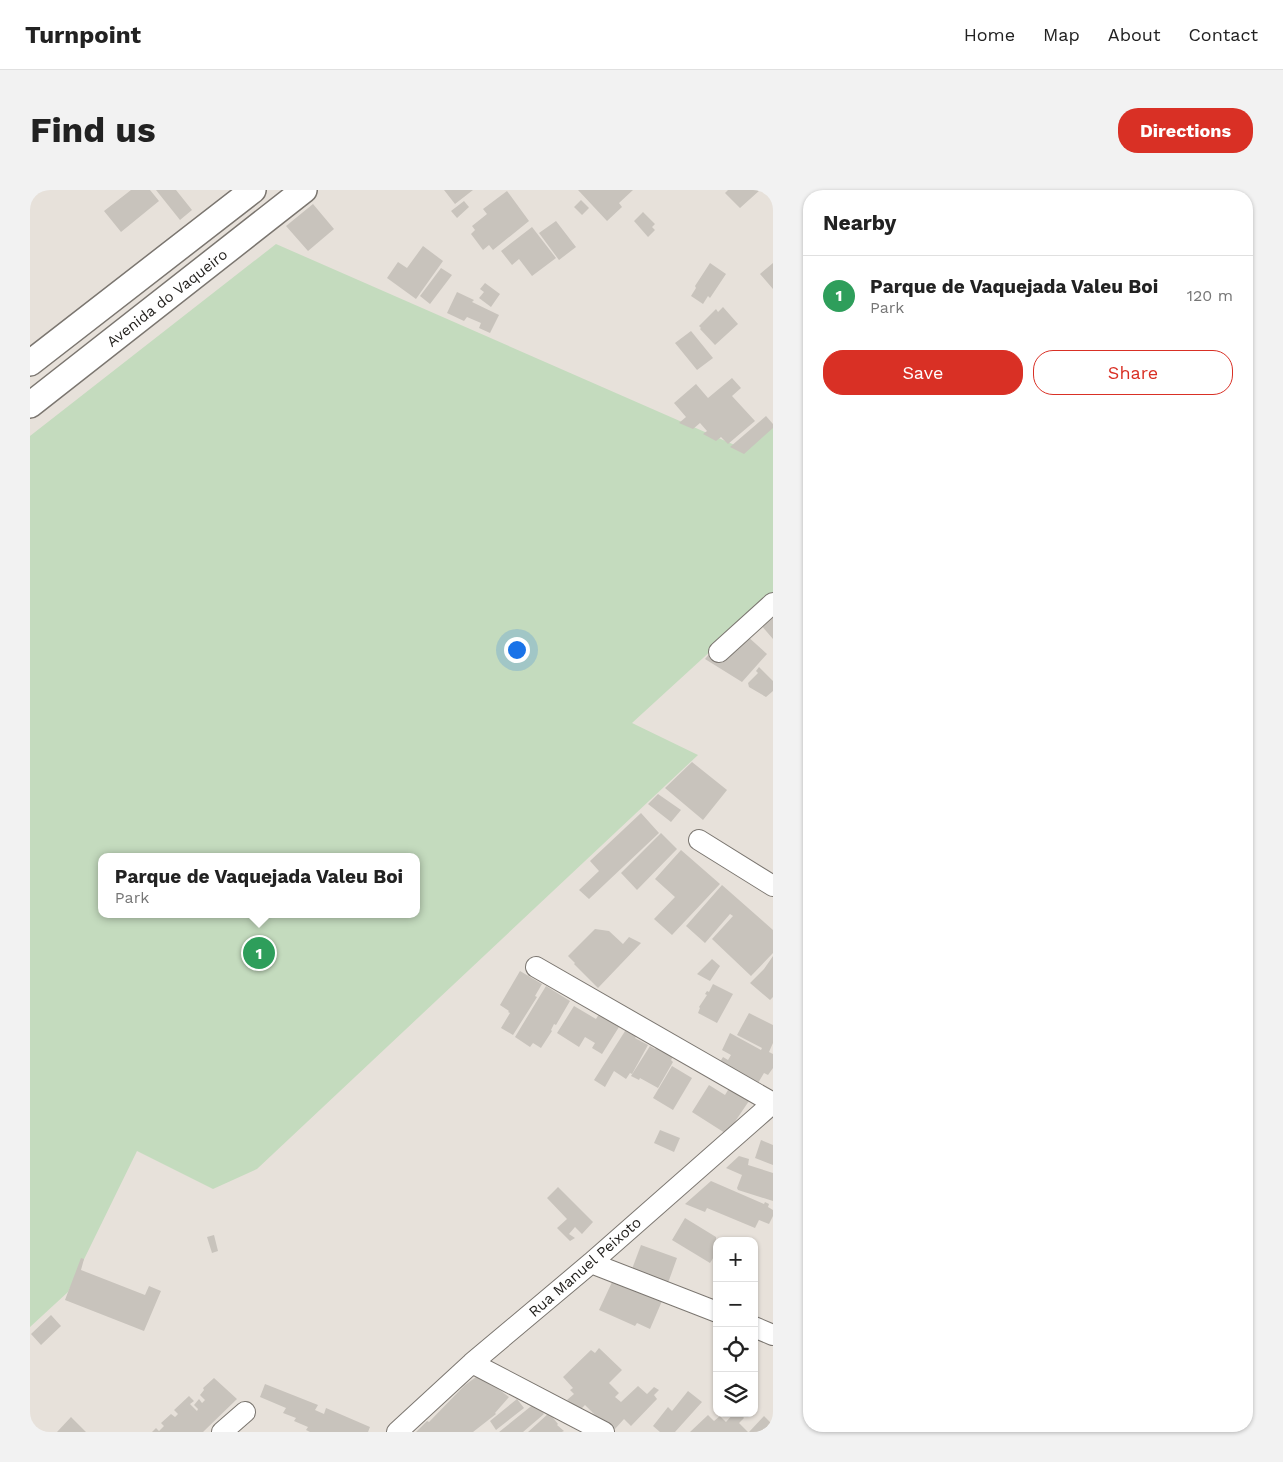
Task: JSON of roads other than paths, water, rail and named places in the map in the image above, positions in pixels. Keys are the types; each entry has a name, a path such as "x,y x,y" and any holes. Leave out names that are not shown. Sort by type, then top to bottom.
{"street":[{"name":"Avenida do Vaqueiro","path":"30,405 301,191"},
{"path":"30,363 245,197 256,228"},
{"path":"719,652 773,603"},
{"path":"700,840 773,886"},
{"path":"536,966 773,1103"},
{"name":"Rua Manuel Peixoto","path":"397,1432 472,1363 591,1263 773,1103"},
{"path":"591,1263 713,1310"},
{"path":"758,1329 773,1335"},
{"path":"472,1363 604,1432"},
{"path":"222,1432 244,1412"}],"place":[{"name":"Parque de Vaquejada Valeu Boi","path":"259,953"}]}
